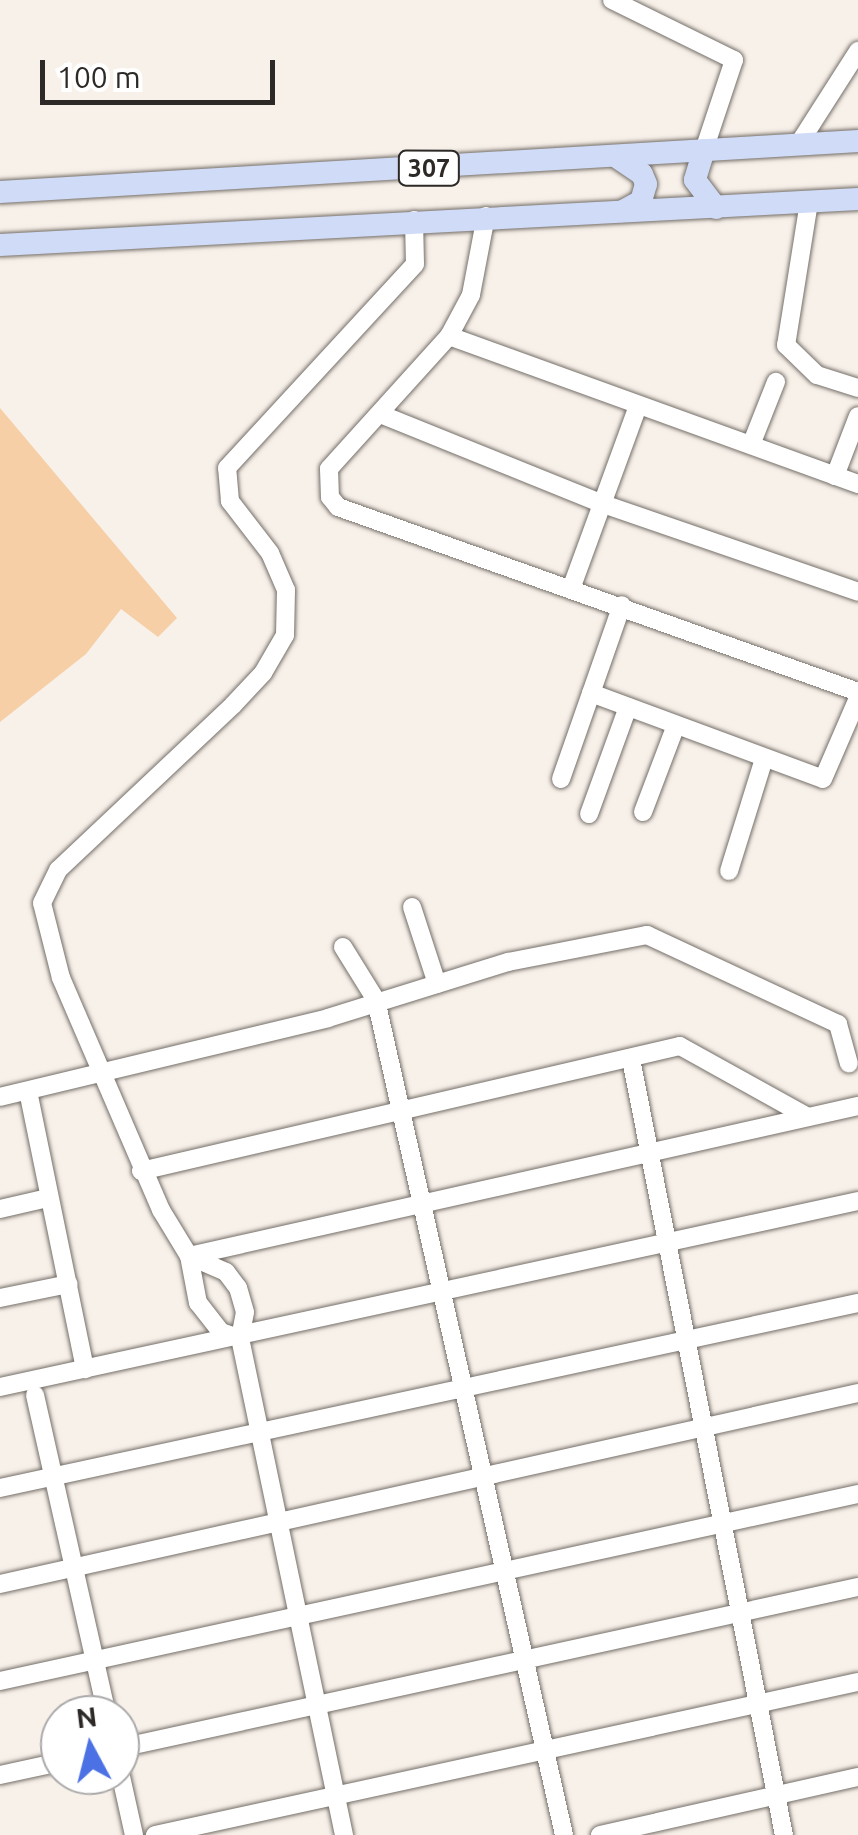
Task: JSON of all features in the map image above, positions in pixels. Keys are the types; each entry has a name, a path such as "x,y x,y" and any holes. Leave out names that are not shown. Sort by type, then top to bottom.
{"main road":[{"name":"307","path":"0,192 858,141"},
{"path":"704,150 695,180 716,208"},
{"path":"615,156 642,174 646,184 641,201 623,212"},
{"name":"307","path":"0,245 858,199"}],"street":[{"path":"612,0 634,4 734,60 704,150"},
{"path":"798,145 858,51"},
{"path":"809,202 786,346 817,374 858,388"},
{"path":"486,216 471,295 449,336 329,469 326,484 338,507 622,605 858,695 826,777 763,762 591,693"},
{"path":"240,1338 221,1332 198,1303 189,1256 142,1171 98,1071 51,947 42,903 58,870 233,705 263,673 285,635 286,590 270,553 230,501 227,468 414,264 414,220"},
{"path":"449,336 858,484"},
{"path":"751,445 776,382"},
{"path":"571,589 638,406"},
{"path":"380,414 603,504 858,592"},
{"path":"835,476 858,416"},
{"path":"561,779 622,605"},
{"path":"589,814 628,707"},
{"path":"643,812 676,725"},
{"path":"729,871 763,762"},
{"path":"412,907 437,984"},
{"path":"0,1098 98,1071 328,1018 508,962 647,934 838,1024 849,1064"},
{"path":"343,948 376,1000 426,1202 564,1835"},
{"path":"142,1171 686,1047 808,1117"},
{"path":"631,1059 784,1835"},
{"path":"28,1091 84,1370"},
{"path":"189,1256 649,1150 857,1109"},
{"path":"0,1209 48,1198"},
{"path":"0,1388 858,1201"},
{"path":"189,1256 226,1272 238,1288 245,1312 240,1338 344,1835"},
{"path":"0,1298 69,1284"},
{"path":"0,1488 686,1336 858,1303"},
{"path":"0,1584 858,1393"},
{"path":"35,1395 103,1695"},
{"path":"0,1681 858,1494"},
{"path":"140,1744 858,1587"},
{"path":"154,1835 858,1682"},
{"path":"0,1776 40,1767"},
{"path":"600,1835 858,1777"},
{"path":"125,1795 134,1835"}],"shaded area":[{"path":"0,408 177,618 158,637 121,609 86,654 0,722"}]}
